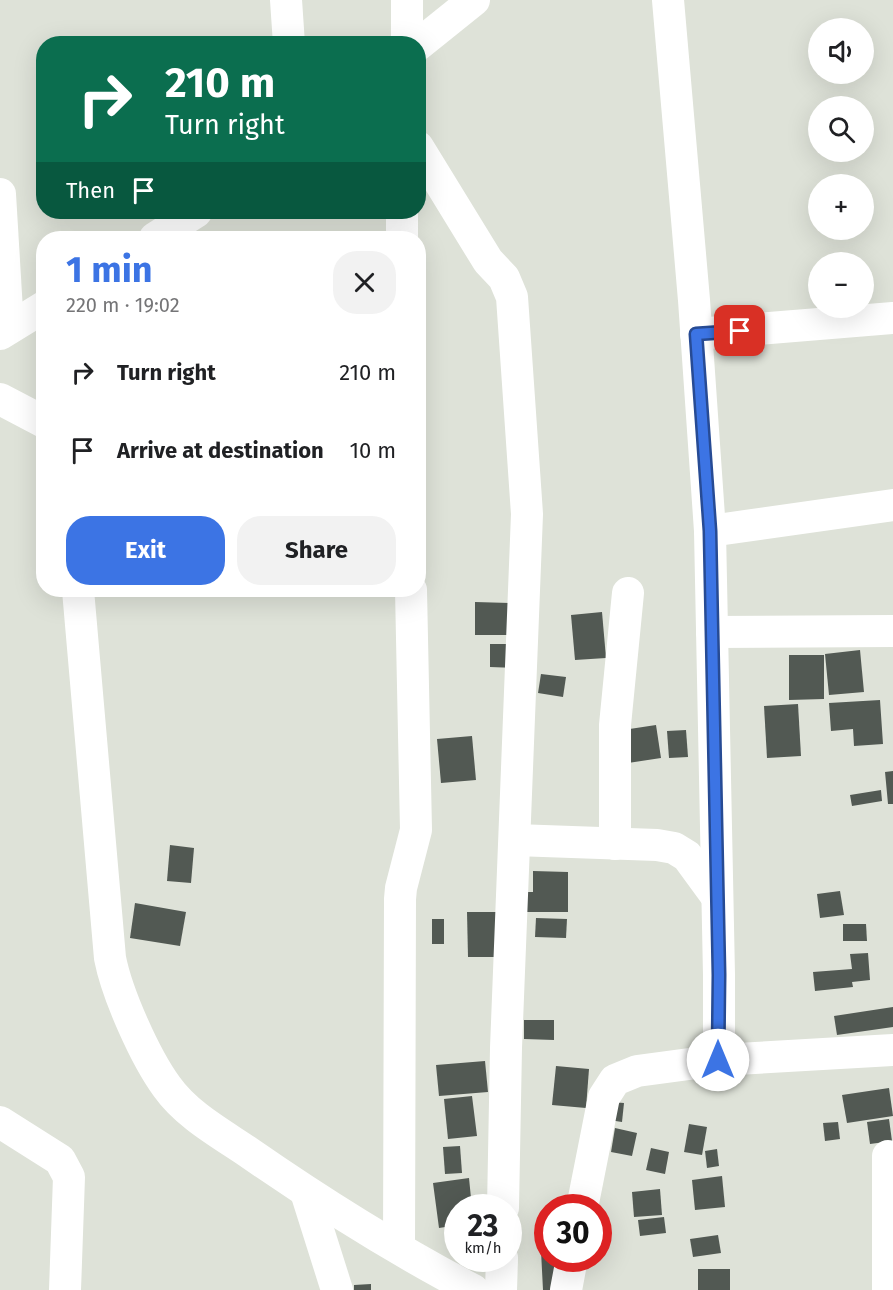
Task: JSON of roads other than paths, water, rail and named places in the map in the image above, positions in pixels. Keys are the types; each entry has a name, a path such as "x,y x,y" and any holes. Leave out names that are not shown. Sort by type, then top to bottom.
{"street":[{"path":"286,0 289,36"},
{"path":"406,0 407,36"},
{"path":"426,39 474,0"},
{"path":"668,0 710,531 718,1060"},
{"path":"426,160 488,261 504,278 512,297 527,514 506,1048 503,1194"},
{"path":"0,194 4,331 36,312"},
{"path":"166,231 185,219"},
{"path":"696,334 893,318"},
{"path":"0,399 36,418"},
{"path":"710,531 893,505"},
{"path":"615,844 615,725 628,593"},
{"path":"79,597 113,977 146,1050 167,1087 186,1108 306,1192 473,1290"},
{"path":"399,1248 400,899 416,830 411,597"},
{"path":"712,632 893,631"},
{"path":"515,840 657,845 674,848 687,856 717,897"},
{"path":"585,1194 604,1098 615,1080 637,1071 718,1060 893,1050"},
{"path":"0,1122 60,1160 69,1177 65,1290"},
{"path":"888,1156 888,1290"},
{"path":"306,1192 337,1290"},
{"path":"501,1290 502,1272"},
{"path":"566,1290 569,1272"}]}
